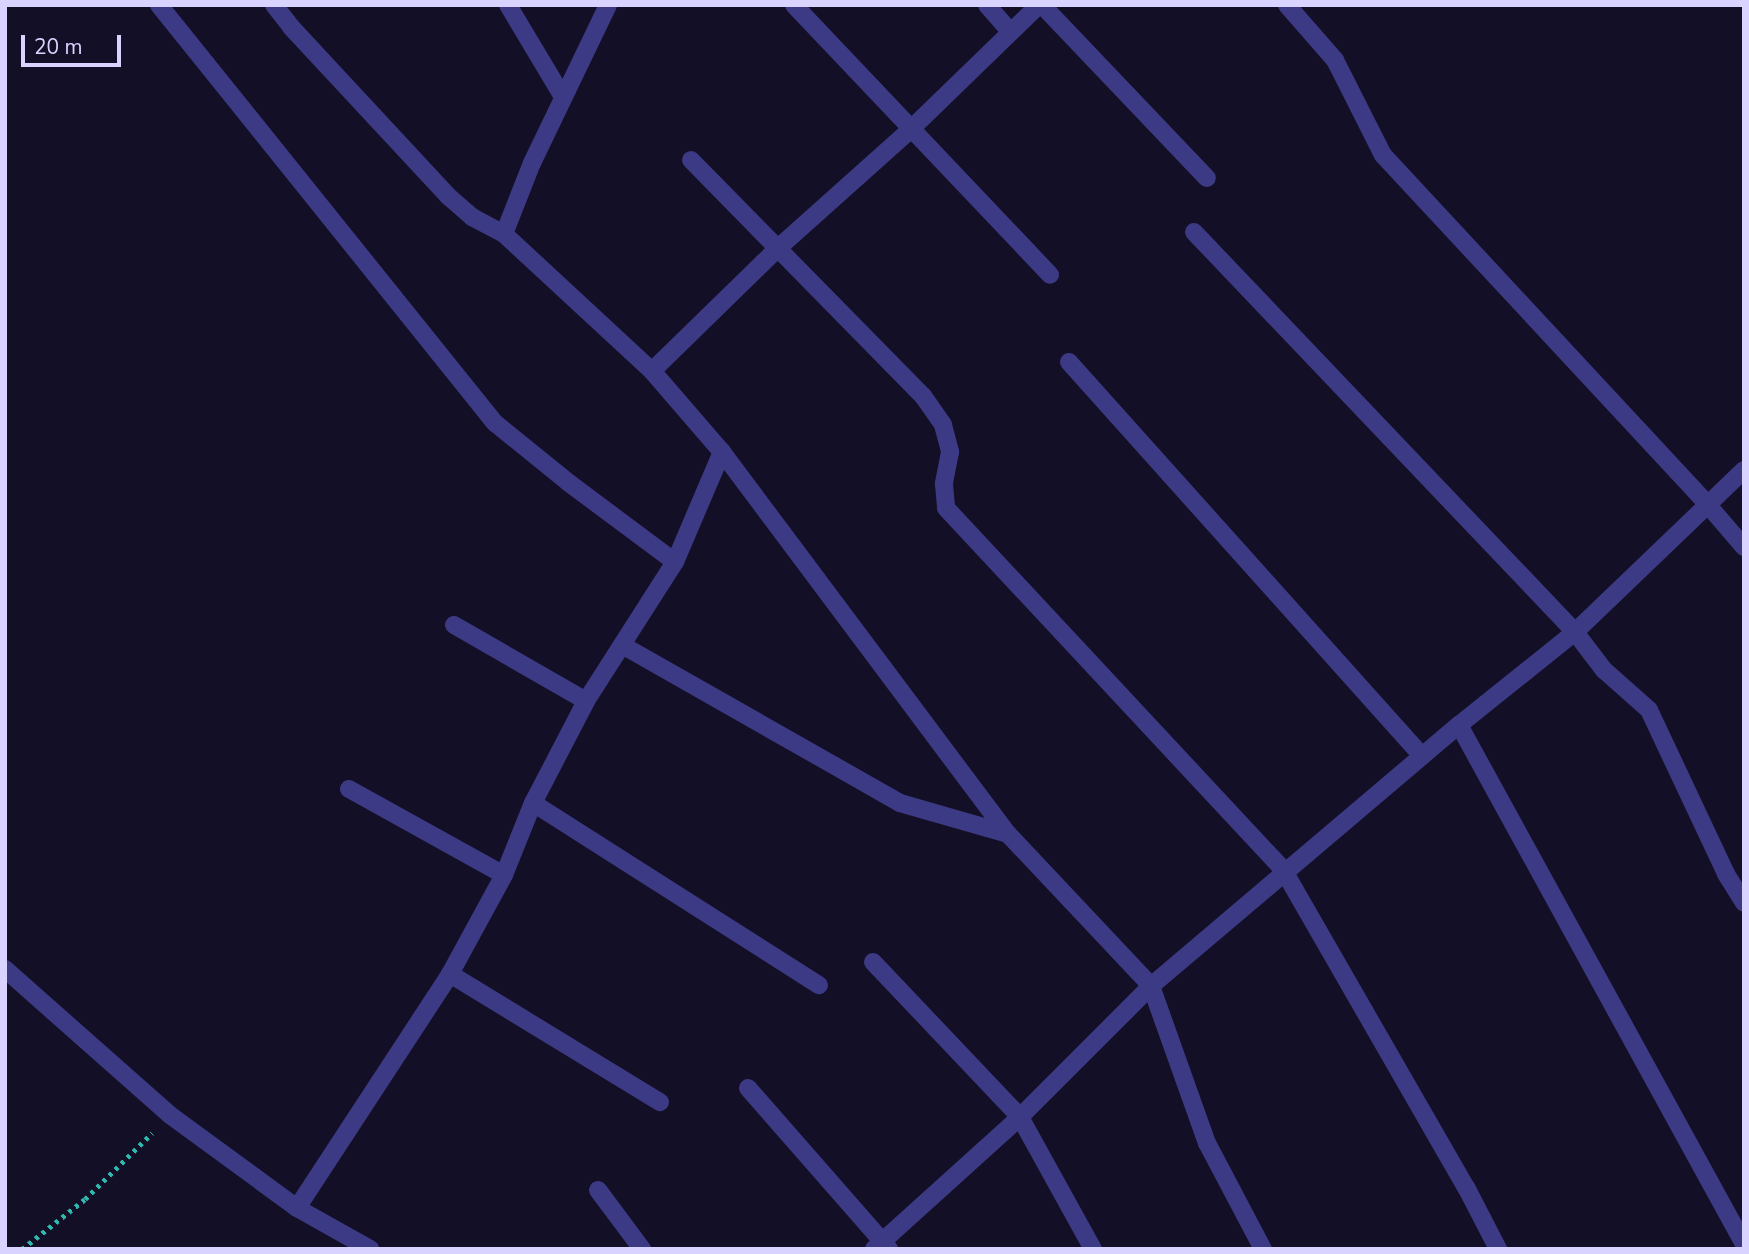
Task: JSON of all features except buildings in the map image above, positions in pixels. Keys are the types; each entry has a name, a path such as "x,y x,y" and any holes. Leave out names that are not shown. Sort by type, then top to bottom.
{"street":[{"path":"159,5 495,423 569,483 675,562"},
{"path":"274,5 290,27 448,196 472,217 504,234 652,371 722,452 1008,834 1151,986 1207,1143 1263,1249"},
{"path":"508,5 563,97"},
{"path":"504,234 563,97 608,5"},
{"path":"794,5 1050,275"},
{"path":"987,5 1010,31"},
{"path":"652,371 777,249 911,129 1010,31 1041,5 1207,178"},
{"path":"1287,5 1335,60 1383,155 1744,547"},
{"path":"691,160 923,397 943,425 950,452 944,484 946,508 1284,871 1466,1187 1498,1249"},
{"path":"1194,232 1575,632 1604,670 1649,710 1726,874 1744,903"},
{"path":"1069,362 1422,756"},
{"path":"297,1208 450,974 504,875 533,803 586,701 675,562 722,452"},
{"path":"748,1088 883,1246 1020,1117 1151,986 1284,871 1575,632 1744,470"},
{"path":"454,625 586,701"},
{"path":"622,645 900,803 1008,834"},
{"path":"1459,725 1742,1236"},
{"path":"349,789 504,875"},
{"path":"533,803 819,985"},
{"path":"873,962 1020,1117 1093,1249"},
{"path":"5,969 170,1115 297,1208 370,1249"},
{"path":"450,974 660,1102"},
{"path":"598,1190 642,1249"}],"path":[{"path":"22,1249 85,1199 170,1115"}]}
